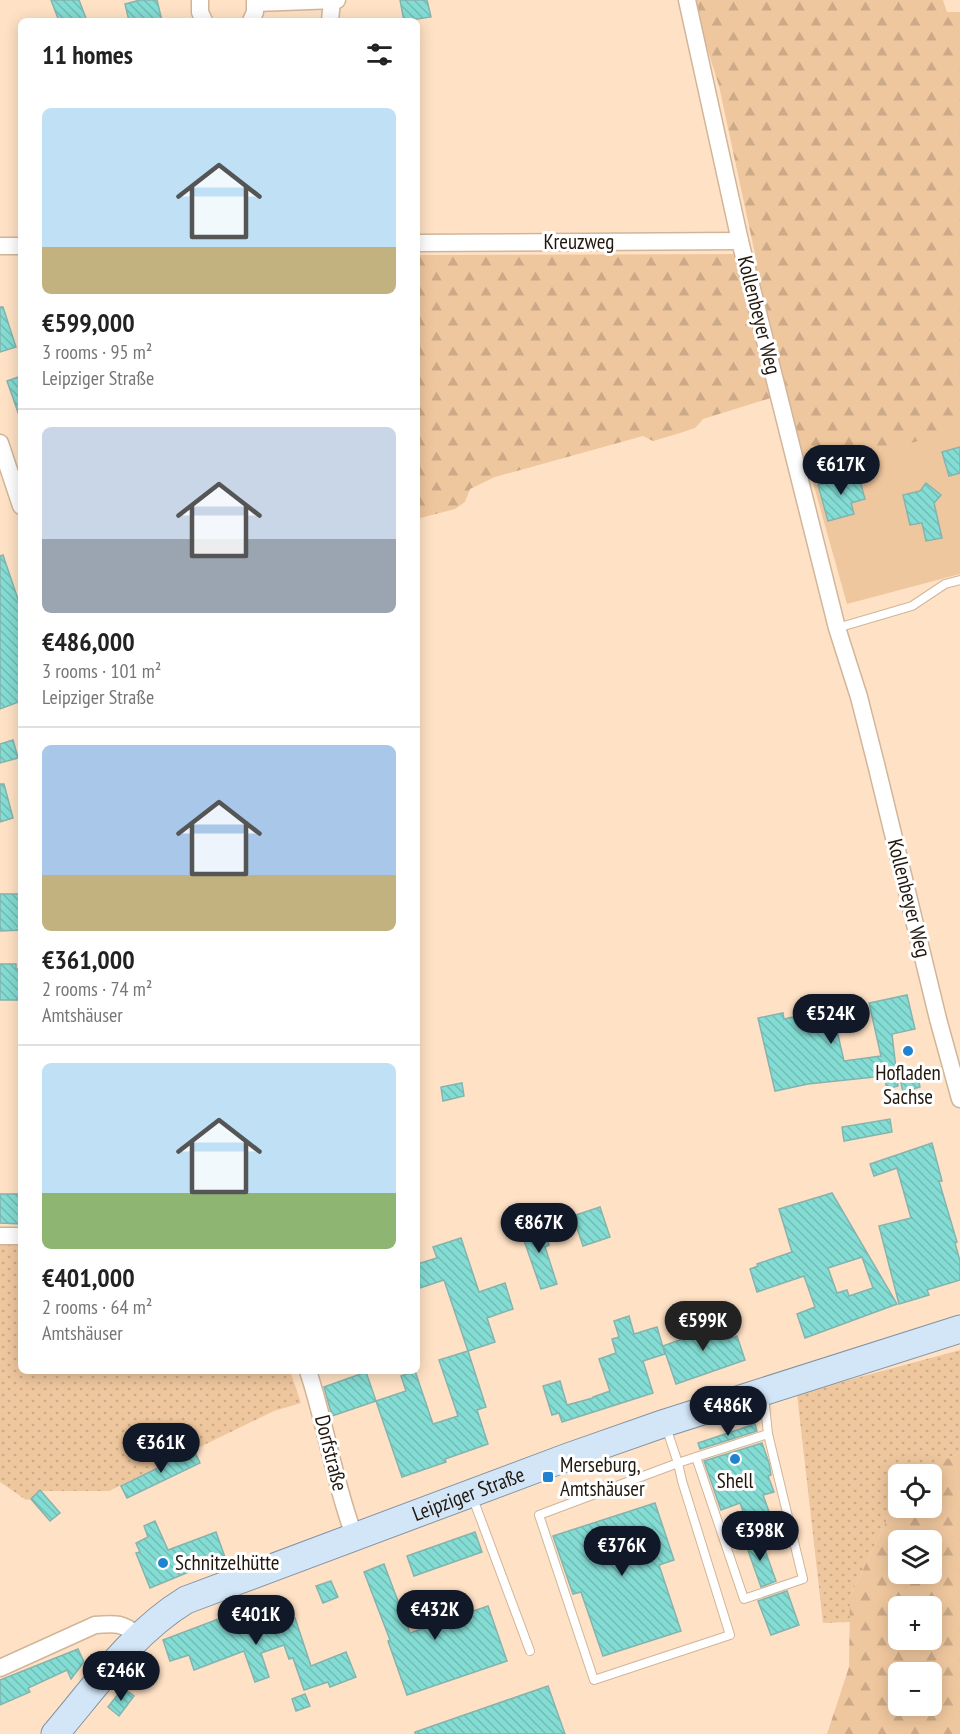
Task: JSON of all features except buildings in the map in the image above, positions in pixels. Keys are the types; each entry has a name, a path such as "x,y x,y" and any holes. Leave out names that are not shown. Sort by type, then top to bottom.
{"main road":[{"name":"Leipziger Straße","path":"55,1734 139,1636 164,1613 186,1600 354,1535 665,1423 960,1329"}],"street":[{"path":"200,0 203,18"},
{"path":"252,18 255,2 334,0 331,18"},
{"name":"Kollenbeyer Weg","path":"687,0 740,241 837,628 859,697 960,1099"},
{"name":"Kreuzweg","path":"420,243 740,241"},
{"path":"0,246 18,246"},
{"path":"0,443 18,497"},
{"path":"0,1236 18,1236"},
{"name":"Dorfstraße","path":"309,1374 354,1535"},
{"path":"0,1668 95,1625 127,1626 139,1636"}],"lane":[{"path":"837,628 912,606 945,584 960,580"},
{"path":"696,1457 744,1599 803,1579 768,1434 764,1392"},
{"path":"665,1423 678,1463 682,1481 730,1635 594,1680 539,1515 678,1463 768,1434"},
{"path":"471,1492 530,1651"}],"green space":[{"path":"692,0 943,0 947,12 960,12 960,430 794,477 774,397 703,419 695,428 653,441 643,436 495,477 470,489 465,502 455,509 420,518 420,255 755,254 719,86"},
{"path":"960,429 960,574 847,604 810,472"},
{"path":"0,1241 18,1241 18,1374 291,1374 301,1403 274,1411 109,1491 40,1491 31,1499 26,1500 0,1482"},
{"path":"960,1350 960,1452 938,1464 888,1464 888,1517 850,1597 850,1622 823,1623 797,1394"},
{"path":"960,1452 960,1734 827,1734 849,1667 850,1597 888,1517 942,1518 942,1464 938,1464"}],"place":[{"name":"Hofladen Sachse","path":"908,1051"},
{"name":"Shell","path":"735,1459"},
{"name":"Merseburg, Amtshäuser","path":"548,1477"},
{"name":"Schnitzelhütte","path":"163,1563"}]}
